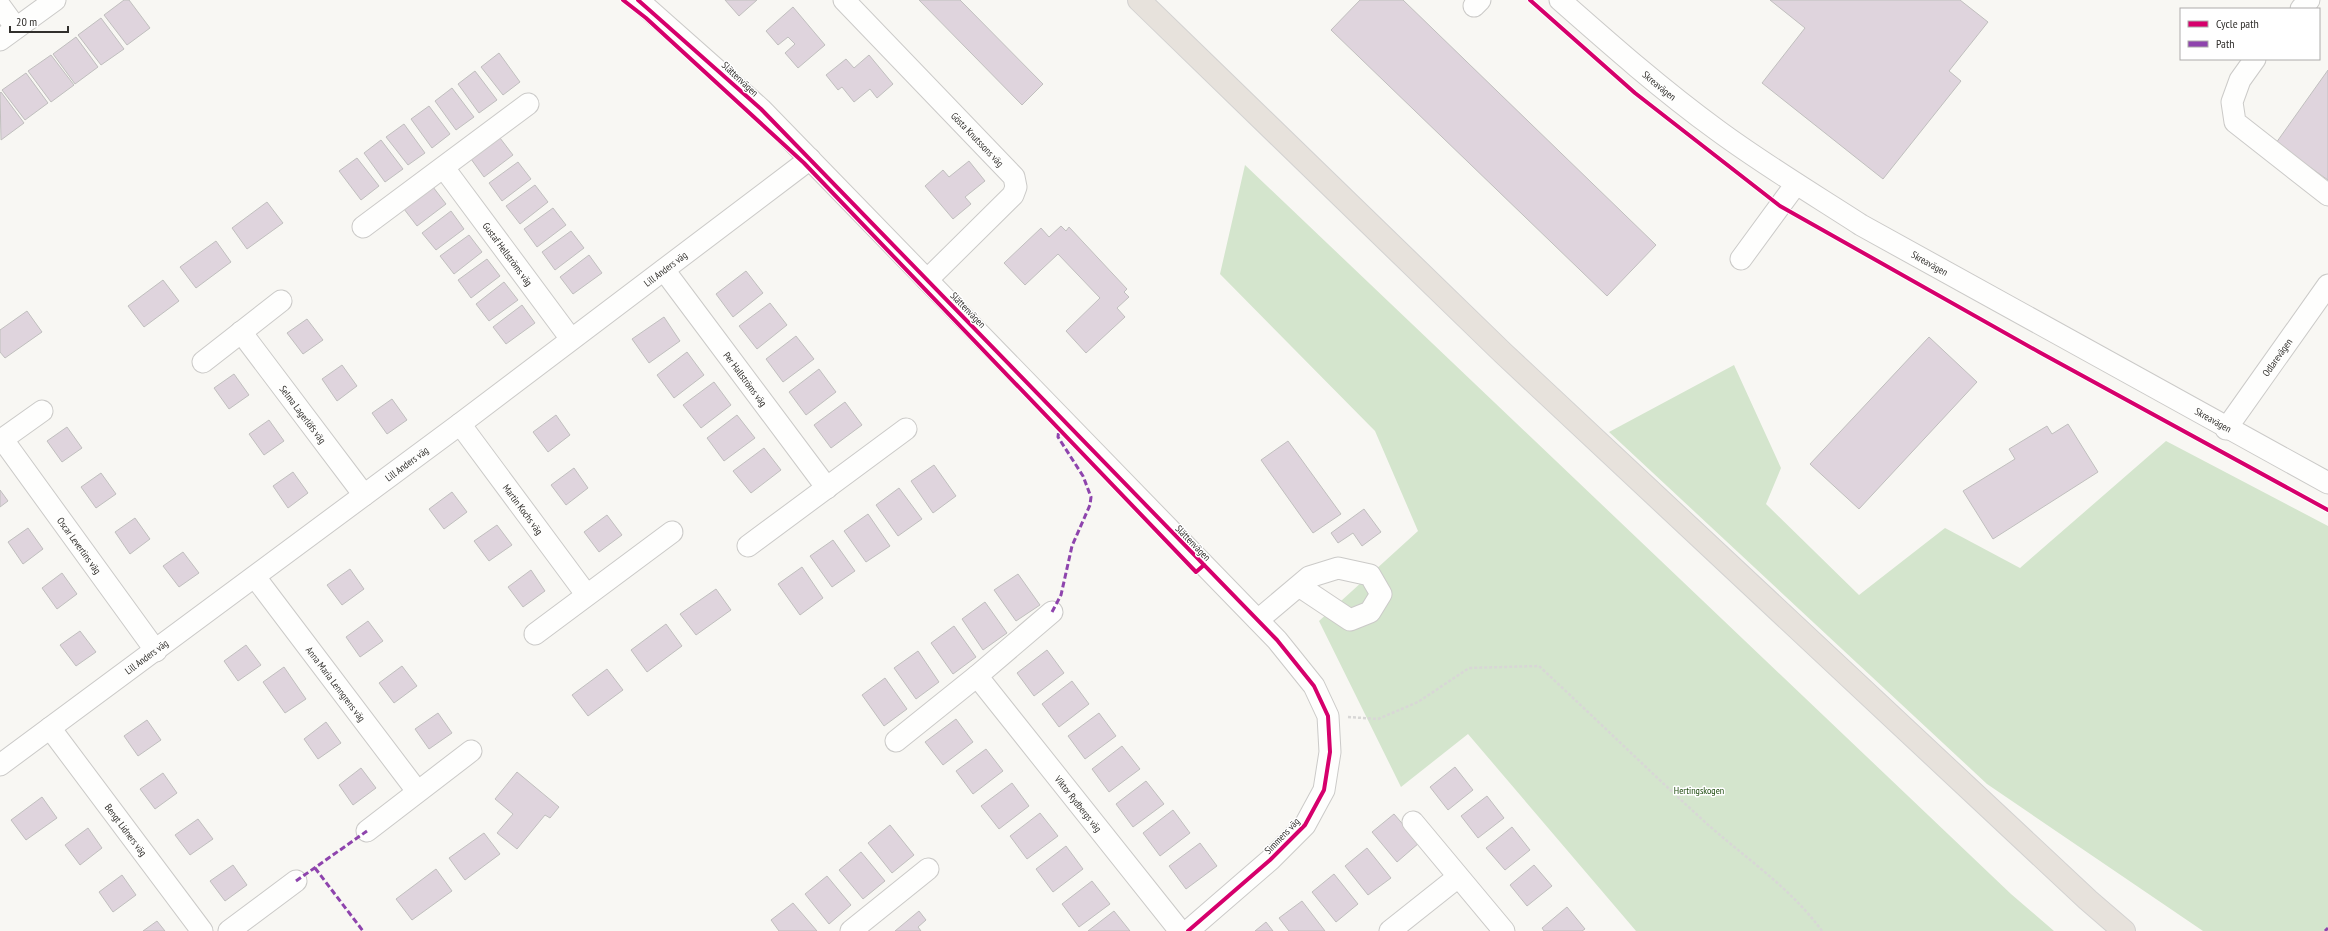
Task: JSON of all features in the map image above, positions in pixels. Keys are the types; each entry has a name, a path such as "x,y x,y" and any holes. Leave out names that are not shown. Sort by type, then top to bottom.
{"main road":[{"path":"1139,0 1502,354 2088,900 2124,931"}],"street":[{"path":"0,40 55,0"},
{"name":"Gösta Knutssons väg","path":"844,0 1014,177 1016,187 1013,195 927,280"},
{"name":"Skreavägen","path":"1560,0 1626,59 1716,130 1796,184 1868,229 2226,429 2328,483"},
{"path":"2302,8 2309,0"},
{"name":"Slättenvägen","path":"652,4 761,109 1277,640"},
{"path":"0,6 16,28"},
{"path":"2254,60 2240,80 2232,102 2235,122 2328,195"},
{"path":"363,227 528,104"},
{"name":"Lill Anders väg","path":"0,765 460,424 810,159"},
{"name":"Gustaf Hellströms väg","path":"444,168 571,339"},
{"path":"1741,259 1796,184"},
{"name":"Per Hallströms väg","path":"664,270 827,488"},
{"name":"Odlarevägen","path":"2226,429 2328,285"},
{"path":"203,362 281,301"},
{"name":"Selma Lagerlöfs väg","path":"241,332 364,495"},
{"name":"Oscar Levertins väg","path":"42,411 1,441 156,650"},
{"name":"Martin Kochs väg","path":"460,424 586,594"},
{"path":"748,546 906,429"},
{"path":"535,634 586,594 672,532"},
{"name":"Anna Maria Lenngrens väg","path":"255,577 417,791"},
{"path":"1258,620 1299,586"},
{"path":"896,741 977,676 1052,612"},
{"name":"Simmens väg","path":"1188,931 1270,860 1305,825 1324,790 1330,752 1328,716 1314,686 1277,640"},
{"name":"Viktor Rydbergs väg","path":"977,676 1180,931"},
{"name":"Bengt Lidners väg","path":"50,728 202,931"},
{"path":"367,831 417,791 471,751"},
{"path":"1413,822 1504,931"},
{"path":"850,931 928,869"},
{"path":"1390,931 1458,877"},
{"path":"229,931 296,881"}],"path":[{"path":"1328,716 1378,719 1418,702 1469,668 1539,666 1706,822 1771,875 1809,913 1822,931"}],"green space":[{"name":"Hertingskogen","path":"1245,165 2011,894 2054,931 1636,931 1468,734 1401,787 1319,621 1418,531 1375,431 1220,274"},
{"path":"1734,365 1781,468 1766,504 1859,595 1945,528 2020,568 2166,441 2328,526 2328,931 2203,931 1987,784 1609,432"}],"building":[{"path":"124,0 129,0 150,28 127,45 104,15"},
{"path":"725,0 757,0 739,16"},
{"path":"919,0 960,0 1043,84 1022,105"},
{"path":"1360,0 1403,0 1656,245 1607,296 1331,30"},
{"path":"1770,0 1960,0 1988,22 1949,71 1961,81 1883,179 1762,83 1805,28"},
{"path":"793,7 825,45 798,68 785,53 795,44 788,37 778,45 766,31"},
{"path":"101,18 124,49 101,65 78,35"},
{"path":"76,37 98,67 75,84 53,54"},
{"path":"499,53 520,82 503,95 481,67"},
{"path":"51,55 74,85 51,102 28,71"},
{"path":"869,55 893,84 877,98 870,89 854,102 842,87 838,90 826,75 846,59 854,68"},
{"path":"2328,70 2328,180 2276,143"},
{"path":"475,71 497,100 479,113 458,84"},
{"path":"26,73 48,103 25,120 2,90"},
{"path":"452,88 474,117 456,130 435,101"},
{"path":"1,92 24,123 1,140 0,93"},
{"path":"429,106 450,134 432,148 411,119"},
{"path":"404,124 425,153 408,165 386,137"},
{"path":"500,138 513,155 484,177 471,159"},
{"path":"381,140 403,169 385,182 364,153"},
{"path":"357,158 379,186 361,200 339,171"},
{"path":"969,161 985,181 965,197 971,204 953,219 925,186 943,170 949,177"},
{"path":"518,162 531,179 502,201 489,183"},
{"path":"535,185 548,202 520,224 506,206"},
{"path":"433,187 446,204 417,226 404,209"},
{"path":"267,202 283,223 247,249 232,228"},
{"path":"553,208 566,225 537,247 524,229"},
{"path":"451,211 464,229 436,250 422,233"},
{"path":"1061,226 1066,231 1069,227 1127,289 1124,292 1129,297 1117,308 1125,317 1086,353 1066,331 1100,298 1058,254 1025,285 1004,263 1041,228 1049,237"},
{"path":"571,231 584,248 555,270 542,252"},
{"path":"469,235 482,252 454,274 440,256"},
{"path":"216,241 231,262 196,288 180,267"},
{"path":"589,255 602,273 573,294 560,277"},
{"path":"487,259 500,276 471,298 458,280"},
{"path":"746,271 763,293 733,317 716,294"},
{"path":"163,280 179,301 144,327 128,306"},
{"path":"504,282 518,300 489,321 476,304"},
{"path":"770,303 787,325 757,349 739,326"},
{"path":"522,305 535,323 506,344 493,327"},
{"path":"27,311 42,332 5,358 0,352 0,330"},
{"path":"664,317 680,341 649,363 632,339"},
{"path":"307,319 323,340 303,354 287,333"},
{"path":"796,336 814,359 783,382 766,359"},
{"path":"1929,337 1977,382 1859,509 1810,464"},
{"path":"687,352 704,375 674,398 657,375"},
{"path":"342,365 357,386 337,401 322,379"},
{"path":"819,369 836,392 806,415 789,392"},
{"path":"234,374 249,395 229,409 214,388"},
{"path":"714,382 731,405 701,428 683,405"},
{"path":"392,399 407,420 387,434 372,413"},
{"path":"845,402 862,425 831,448 814,425"},
{"path":"556,415 570,435 548,452 533,432"},
{"path":"737,415 755,438 724,461 707,438"},
{"path":"269,420 284,441 264,455 249,434"},
{"path":"2068,424 2098,472 1993,539 1963,491 2015,459 2009,449 2047,426 2052,434"},
{"path":"67,427 82,448 62,462 47,441"},
{"path":"1288,441 1341,514 1313,533 1261,460"},
{"path":"764,448 781,470 751,493 733,471"},
{"path":"934,465 956,496 933,513 911,481"},
{"path":"574,468 588,488 566,505 551,485"},
{"path":"293,472 308,493 288,508 273,486"},
{"path":"101,473 116,494 96,508 81,487"},
{"path":"899,488 922,519 898,536 876,505"},
{"path":"0,490 8,501 0,507"},
{"path":"452,492 467,512 444,529 429,509"},
{"path":"1364,509 1381,532 1362,546 1353,533 1338,543 1331,533"},
{"path":"868,514 890,546 866,562 844,531"},
{"path":"607,515 622,535 599,552 584,532"},
{"path":"135,518 150,539 130,554 115,532"},
{"path":"497,525 512,545 489,561 474,541"},
{"path":"28,528 43,549 23,564 8,542"},
{"path":"833,540 855,571 832,587 810,556"},
{"path":"183,552 199,573 179,587 163,566"},
{"path":"802,567 823,598 800,615 778,584"},
{"path":"350,569 364,589 342,605 327,585"},
{"path":"531,570 545,591 523,607 508,587"},
{"path":"62,573 77,594 57,609 42,588"},
{"path":"1018,574 1040,605 1016,621 994,590"},
{"path":"716,589 731,610 696,635 680,614"},
{"path":"985,602 1007,633 983,650 962,619"},
{"path":"368,621 383,641 360,657 346,637"},
{"path":"666,624 682,646 647,672 631,650"},
{"path":"954,626 976,657 953,674 931,643"},
{"path":"80,631 96,652 76,666 60,645"},
{"path":"246,645 261,665 238,681 224,661"},
{"path":"1047,650 1064,673 1034,696 1017,673"},
{"path":"918,651 939,682 916,699 894,668"},
{"path":"402,666 417,686 394,703 379,683"},
{"path":"284,667 306,699 285,713 263,682"},
{"path":"607,669 623,690 588,716 572,695"},
{"path":"885,678 907,709 884,726 862,695"},
{"path":"1072,681 1089,704 1059,727 1042,704"},
{"path":"438,713 452,733 429,749 415,729"},
{"path":"1099,713 1116,736 1085,759 1068,736"},
{"path":"956,719 973,742 943,765 925,742"},
{"path":"147,720 161,740 138,756 124,736"},
{"path":"326,722 341,743 318,759 304,739"},
{"path":"1122,746 1140,769 1109,792 1092,769"},
{"path":"986,749 1003,771 973,794 956,771"},
{"path":"1455,767 1473,790 1448,810 1430,787"},
{"path":"361,768 376,788 353,805 339,785"},
{"path":"517,772 559,807 550,818 545,815 517,849 497,833 513,814 495,799"},
{"path":"163,773 177,793 155,809 140,789"},
{"path":"1146,781 1164,804 1133,827 1116,804"},
{"path":"1012,783 1029,806 999,829 981,806"},
{"path":"1487,796 1504,818 1478,838 1461,816"},
{"path":"42,797 57,818 26,840 11,820"},
{"path":"1173,810 1190,833 1160,856 1143,833"},
{"path":"1040,813 1058,836 1027,859 1010,836"},
{"path":"1394,814 1419,843 1397,862 1372,832"},
{"path":"198,819 213,839 190,855 175,835"},
{"path":"890,825 914,855 892,873 868,843"},
{"path":"1512,827 1530,850 1505,870 1486,848"},
{"path":"88,828 102,848 80,865 65,845"},
{"path":"484,833 500,854 465,880 449,858"},
{"path":"1200,843 1217,866 1186,889 1169,866"},
{"path":"1066,846 1083,869 1053,892 1036,869"},
{"path":"1367,848 1391,878 1368,895 1345,866"},
{"path":"861,852 885,881 863,899 839,870"},
{"path":"233,865 247,885 225,901 210,881"},
{"path":"1534,865 1552,886 1527,906 1510,885"},
{"path":"436,869 452,891 412,920 396,899"},
{"path":"1334,874 1358,904 1336,922 1312,892"},
{"path":"122,875 136,895 113,912 99,892"},
{"path":"827,876 851,905 829,924 805,894"},
{"path":"1092,881 1110,904 1079,927 1062,904"},
{"path":"1302,901 1325,931 1289,931 1279,918"},
{"path":"793,903 817,931 779,931 771,920"},
{"path":"1567,907 1585,929 1582,931 1544,931 1542,928"},
{"path":"919,911 926,920 918,927 921,931 895,931"},
{"path":"1114,911 1130,931 1088,931"},
{"path":"157,921 165,931 143,931"},
{"path":"1266,922 1273,931 1255,931"}],"marked path":[{"path":"1052,612 1061,595 1072,546 1090,505 1091,497 1083,476 1058,437 1059,428"},
{"path":"296,881 367,831"},
{"path":"315,868 363,931"},
{"path":"2325,931 2328,928"}],"cycle path":[{"path":"623,0 646,18 804,163 1196,572 1204,565"},
{"path":"638,0 761,109 1277,640 1314,686 1328,716 1330,752 1324,790 1305,825 1270,860 1188,931"},
{"path":"1530,0 1635,93 1780,206 2039,352 2328,510"}]}
